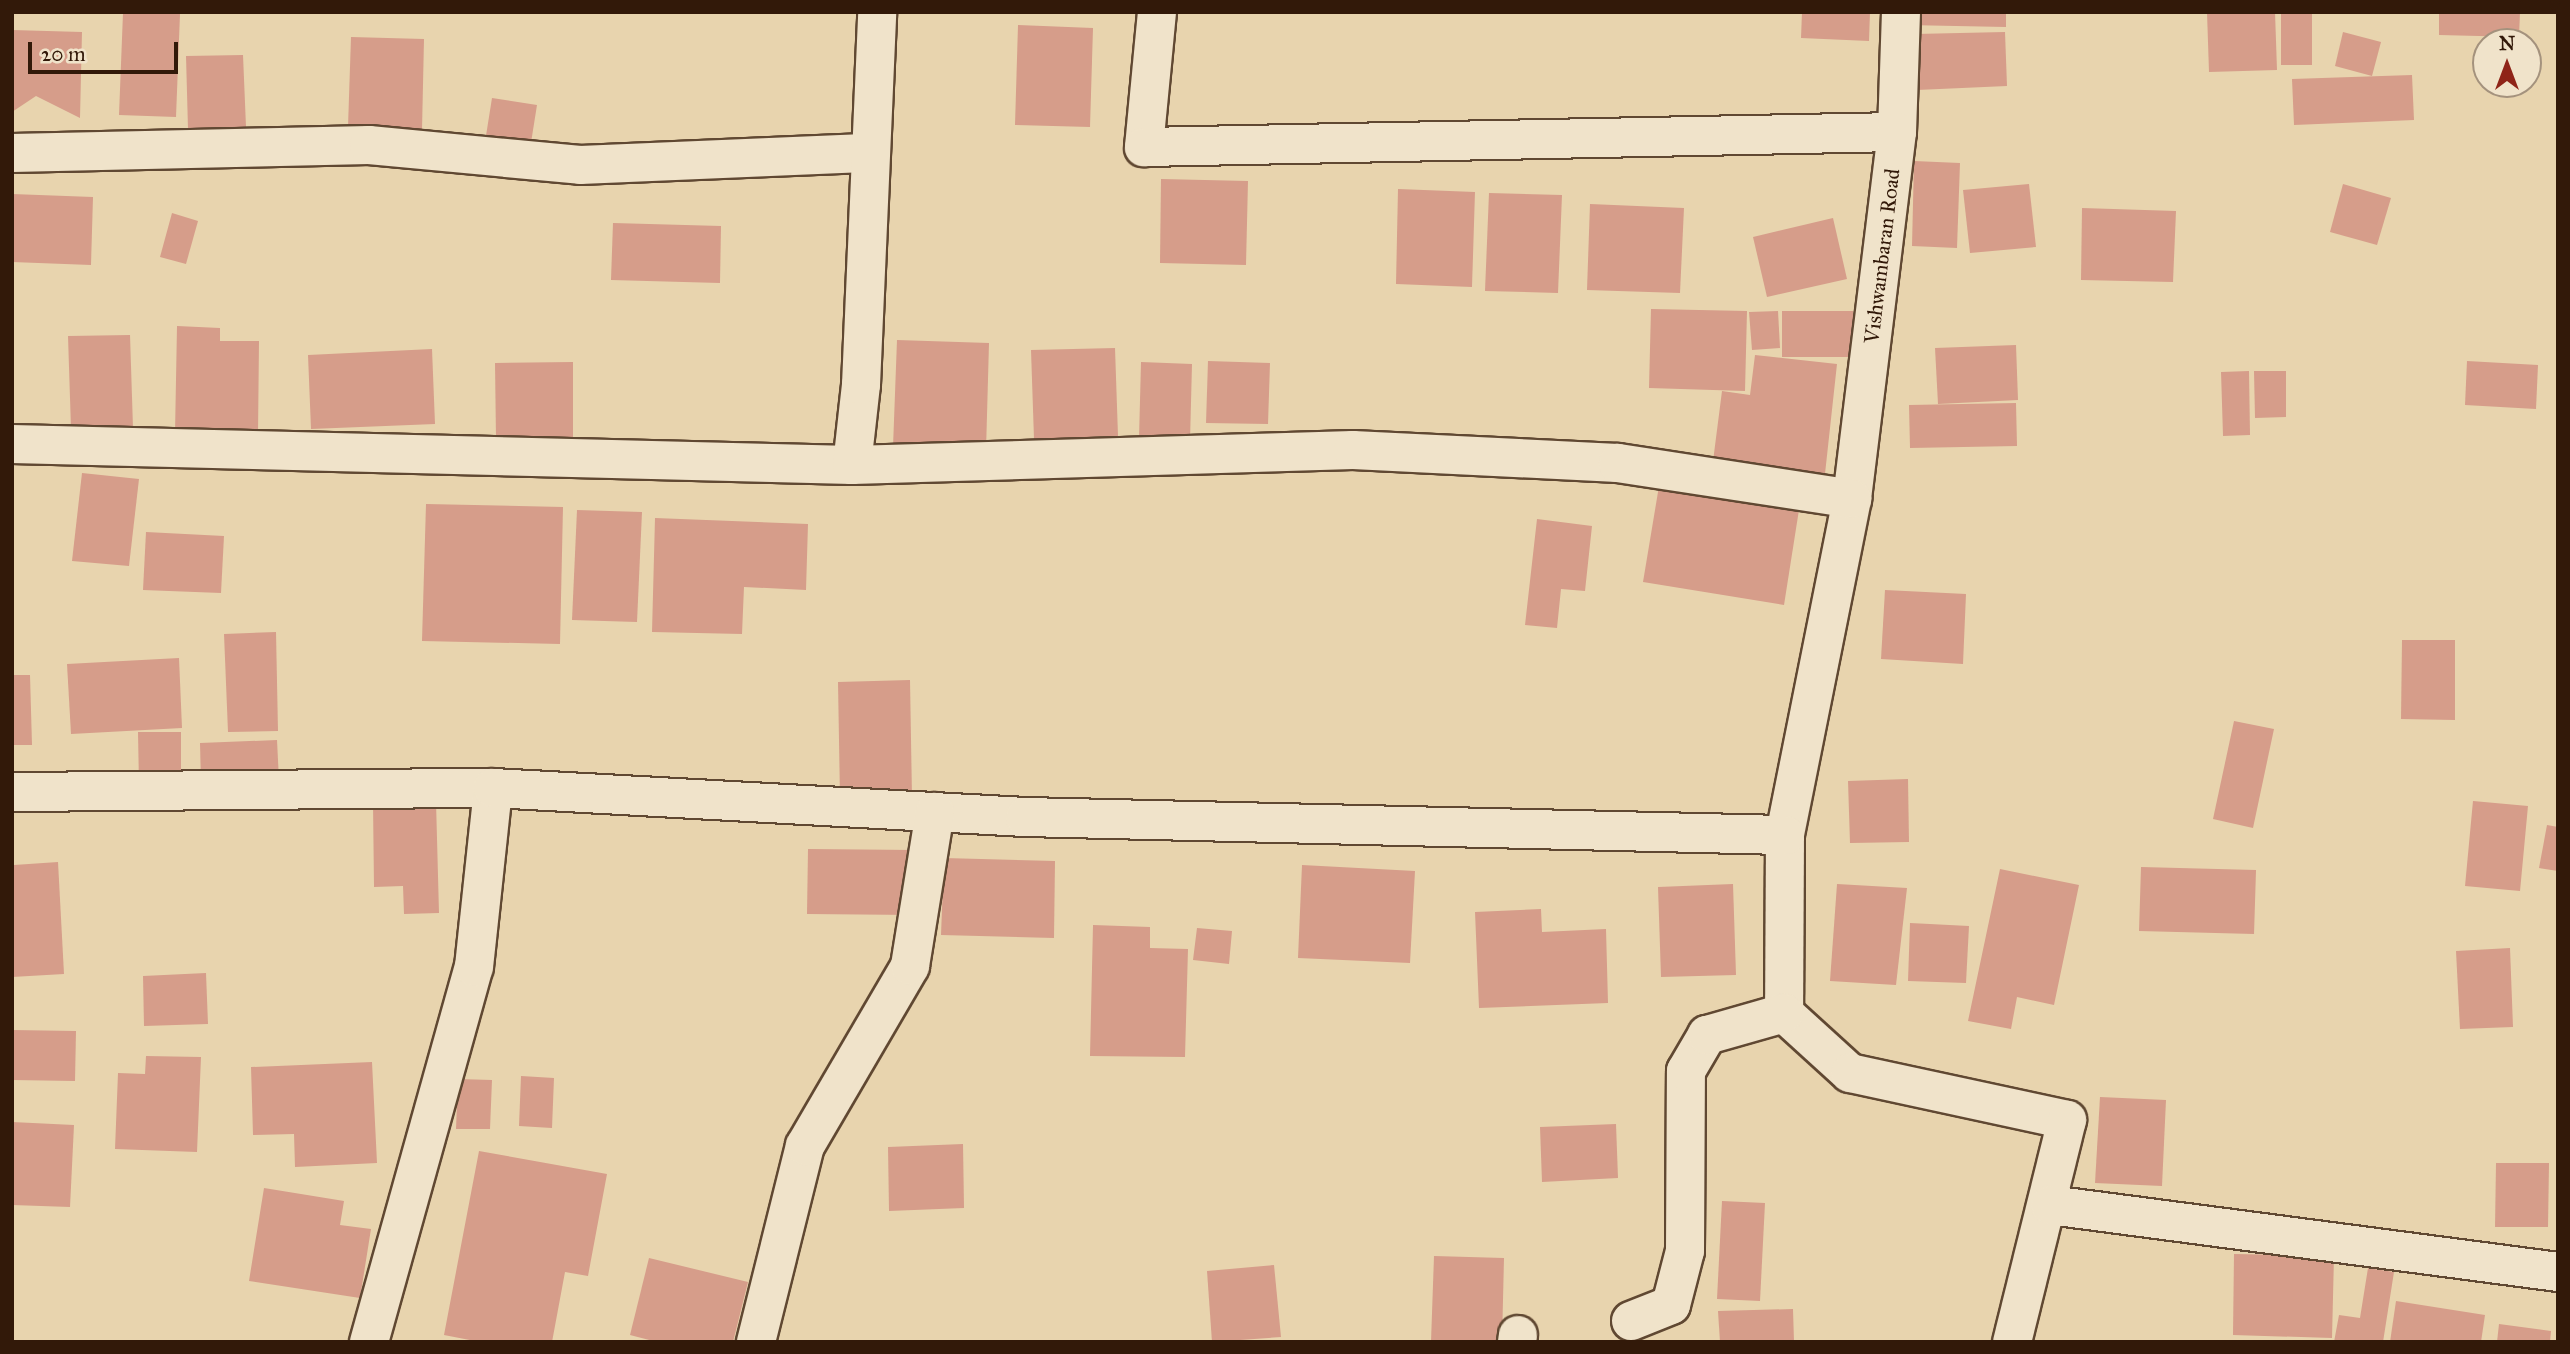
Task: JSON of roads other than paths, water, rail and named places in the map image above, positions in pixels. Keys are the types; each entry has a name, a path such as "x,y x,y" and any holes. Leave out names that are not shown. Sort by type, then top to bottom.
{"street":[{"path":"852,465 877,12"},
{"path":"1157,12 1144,147 1897,132"},
{"name":"Vishwambaran Road","path":"1784,1013 1785,835 1852,499 1897,132 1901,12"},
{"path":"12,153 369,145 580,165 871,153"},
{"path":"12,444 852,465 1353,450 1618,463 1852,499"},
{"path":"12,792 493,788 936,812 1785,835"},
{"path":"369,1342 474,967 493,788"},
{"path":"756,1342 805,1146 910,966 936,812"},
{"path":"1631,1321 1671,1306 1685,1251 1686,1071 1707,1035 1784,1013 1850,1073 2067,1120 2050,1205 2012,1342"},
{"path":"2050,1205 2558,1272"}]}
